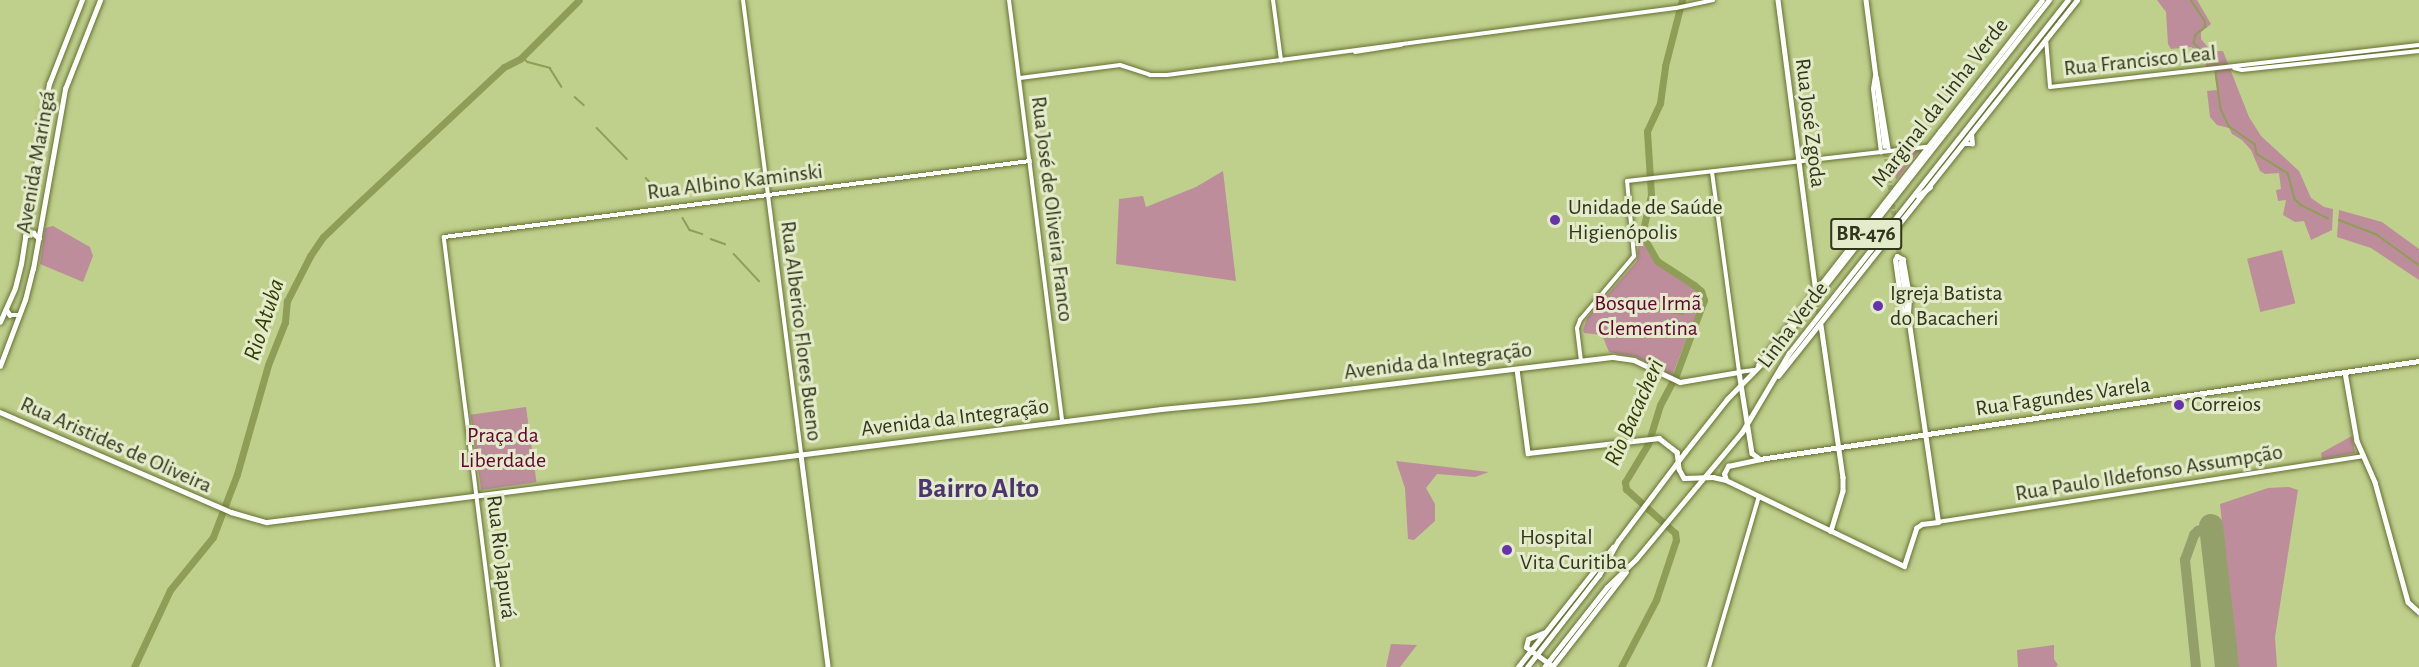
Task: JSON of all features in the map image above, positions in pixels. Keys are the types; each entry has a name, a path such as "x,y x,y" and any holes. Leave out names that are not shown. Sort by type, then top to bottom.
{"highway":[{"name":"Linha Verde","path":"1527,667 1599,575 1618,541 1678,461 1741,384 1772,353 2049,0"},
{"name":"Linha Verde","path":"1549,666 1607,587 1636,559 1747,425 1785,357 2068,0"},
{"path":"1940,131 1960,115"},
{"path":"1911,200 1930,187"},
{"path":"1545,632 1527,640 1527,647 1530,652 1549,666"}],"main road":[{"name":"Avenida Maringá","path":"0,322 18,276 49,84 82,0"},
{"name":"Avenida Maringá","path":"0,366 20,315 39,241 65,89 100,0"},
{"name":"Rua José Zgoda","path":"1778,0 1815,286"},
{"path":"1866,0 1885,146"},
{"name":"Marginal da Linha Verde","path":"1755,370 1767,350 2042,0"},
{"name":"Marginal da Linha Verde","path":"1763,395 2077,0"},
{"path":"25,236 33,232 39,241"},
{"path":"1898,256 1904,259 1908,288 1918,292 1910,296 1907,318 1902,309 1895,260 1898,256"},
{"path":"1517,369 1528,453 1661,439 1676,450 1684,478 1706,477 1725,480 1904,566 1918,526 1938,522 1900,263"},
{"path":"6,309 10,315 20,315"},
{"path":"1821,326 1843,486 1831,531"},
{"name":"Avenida da Integração","path":"231,512 256,521 274,522 1062,421 1613,357 1628,358 1680,382 1739,372"},
{"name":"Rua Fagundes Varela","path":"1725,480 1724,471 1728,466 1760,459 2419,361"},
{"path":"1739,372 1752,455 1760,459"},
{"path":"2345,372 2357,441 2375,482 2406,597 2413,609 2419,612"},
{"name":"Rua Aristides de Oliveira","path":"0,412 231,512"},
{"name":"Rua Alberico Flores Bueno","path":"801,454 828,667"},
{"path":"1518,667 1618,541"}],"street":[{"name":"Rua Alberico Flores Bueno","path":"742,0 801,454"},
{"name":"Rua José de Oliveira Franco","path":"1010,0 1062,421"},
{"path":"1273,0 1281,60"},
{"path":"1020,78 1117,65 1150,75 1345,52 1676,8 1713,0"},
{"path":"2046,39 2047,55"},
{"path":"2233,67 2419,45"},
{"path":"2039,48 2047,55"},
{"path":"2233,67 2242,70 2419,51"},
{"name":"Rua Francisco Leal","path":"2047,55 2050,87 2233,67"},
{"path":"1876,74 1873,89 1881,152"},
{"path":"1876,74 1881,86 1889,151"},
{"path":"1581,361 1578,322 1630,262 1635,252 1627,182 1928,147"},
{"name":"Rua Albino Kaminski","path":"444,237 1030,161"},
{"path":"1712,172 1739,372 1755,370"},
{"name":"Rua Rio Japurá","path":"444,237 498,667"},
{"name":"Rua Paulo Ildefonso Assumpção","path":"1938,522 2365,456"},
{"path":"1709,667 1759,496"}],"green space":[{"path":"2157,0 2197,0 2211,24 2201,32 2201,39 2211,51 2223,51 2249,117 2261,136 2299,171 2311,198 2324,207 2333,209 2332,230 2311,240 2304,221 2295,222 2283,215 2286,200 2278,201 2276,190 2281,189 2279,173 2265,174 2260,171 2251,150 2242,140 2232,134 2229,128 2217,125 2210,117 2207,91 2217,90 2214,67 2206,68 2204,54 2191,47 2171,49 2168,44 2166,12"},
{"path":"1918,152 1896,180 1892,154"},
{"path":"1223,171 1236,281 1116,264 1119,199 1143,196 1146,207 1196,187"},
{"path":"2339,210 2382,222 2419,249 2419,280 2371,248 2337,237"},
{"path":"53,226 90,247 93,256 83,282 40,264 45,228"},
{"name":"Bosque Irmã Clementina","path":"1642,236 1657,261 1699,292 1701,302 1672,376 1637,357 1609,352 1602,335 1584,333 1583,330 1587,318 1637,261 1639,240"},
{"path":"2282,250 2295,303 2260,312 2247,259"},
{"name":"Praça da Liberdade","path":"526,407 537,482 481,490 471,415"},
{"path":"2352,436 2355,453 2322,459 2321,453"},
{"path":"1396,461 1489,472 1475,477 1437,474 1426,488 1435,504 1435,521 1414,540 1408,539 1405,488"},
{"path":"2289,487 2298,490 2275,637 2277,667 2237,667 2220,504 2268,488"},
{"path":"1391,644 1417,645 1400,667 1386,667"},
{"path":"2054,645 2054,659 2058,665 2056,667 2018,667 2017,650"}],"shaded area":[{"path":"1686,301 1688,310 1683,315 1644,309 1643,303 1657,305"}],"waterway":[{"name":"Rio Atuba","path":"134,667 170,590 213,537 237,474 268,365 285,322 287,301 310,256 323,237 351,210 504,67 520,59 579,0"},
{"name":"Rio Bacacheri","path":"1621,667 1656,600 1676,540 1675,533 1626,489 1625,482 1648,444 1660,405 1676,375 1704,300 1701,291 1694,285 1657,261 1642,234 1651,195 1647,131 1660,103 1665,66 1682,0"},
{"path":"2191,0 2205,21 2206,27 2196,35 2194,43 2215,63"},
{"path":"522,57 528,62 550,68 562,87"},
{"path":"2216,73 2221,109 2229,126 2255,144 2257,154 2288,173 2295,199 2301,205 2328,218"},
{"path":"575,97 584,105"},
{"path":"597,128 627,159"},
{"path":"646,178 666,199"},
{"path":"683,218 690,230 702,234"},
{"path":"2339,220 2376,234 2419,265"},
{"path":"711,239 725,244"},
{"path":"734,254 759,281"}],"taxiway":[{"path":"2196,667 2185,560 2194,535 2211,526"}],"runway":[{"path":"2211,526 2227,667"}],"tunnel":[{"path":"1885,146 1900,259"},
{"path":"1816,296 1821,325"}],"place":[{"name":"Unidade de Saúde Higienópolis","path":"1555,220"},
{"name":"Igreja Batista do Bacacheri","path":"1878,306"},
{"name":"Correios","path":"2179,405"},
{"name":"Hospital Vita Curitiba","path":"1507,550"}],"district":[{"name":"Bairro Alto","path":"978,489"}]}
